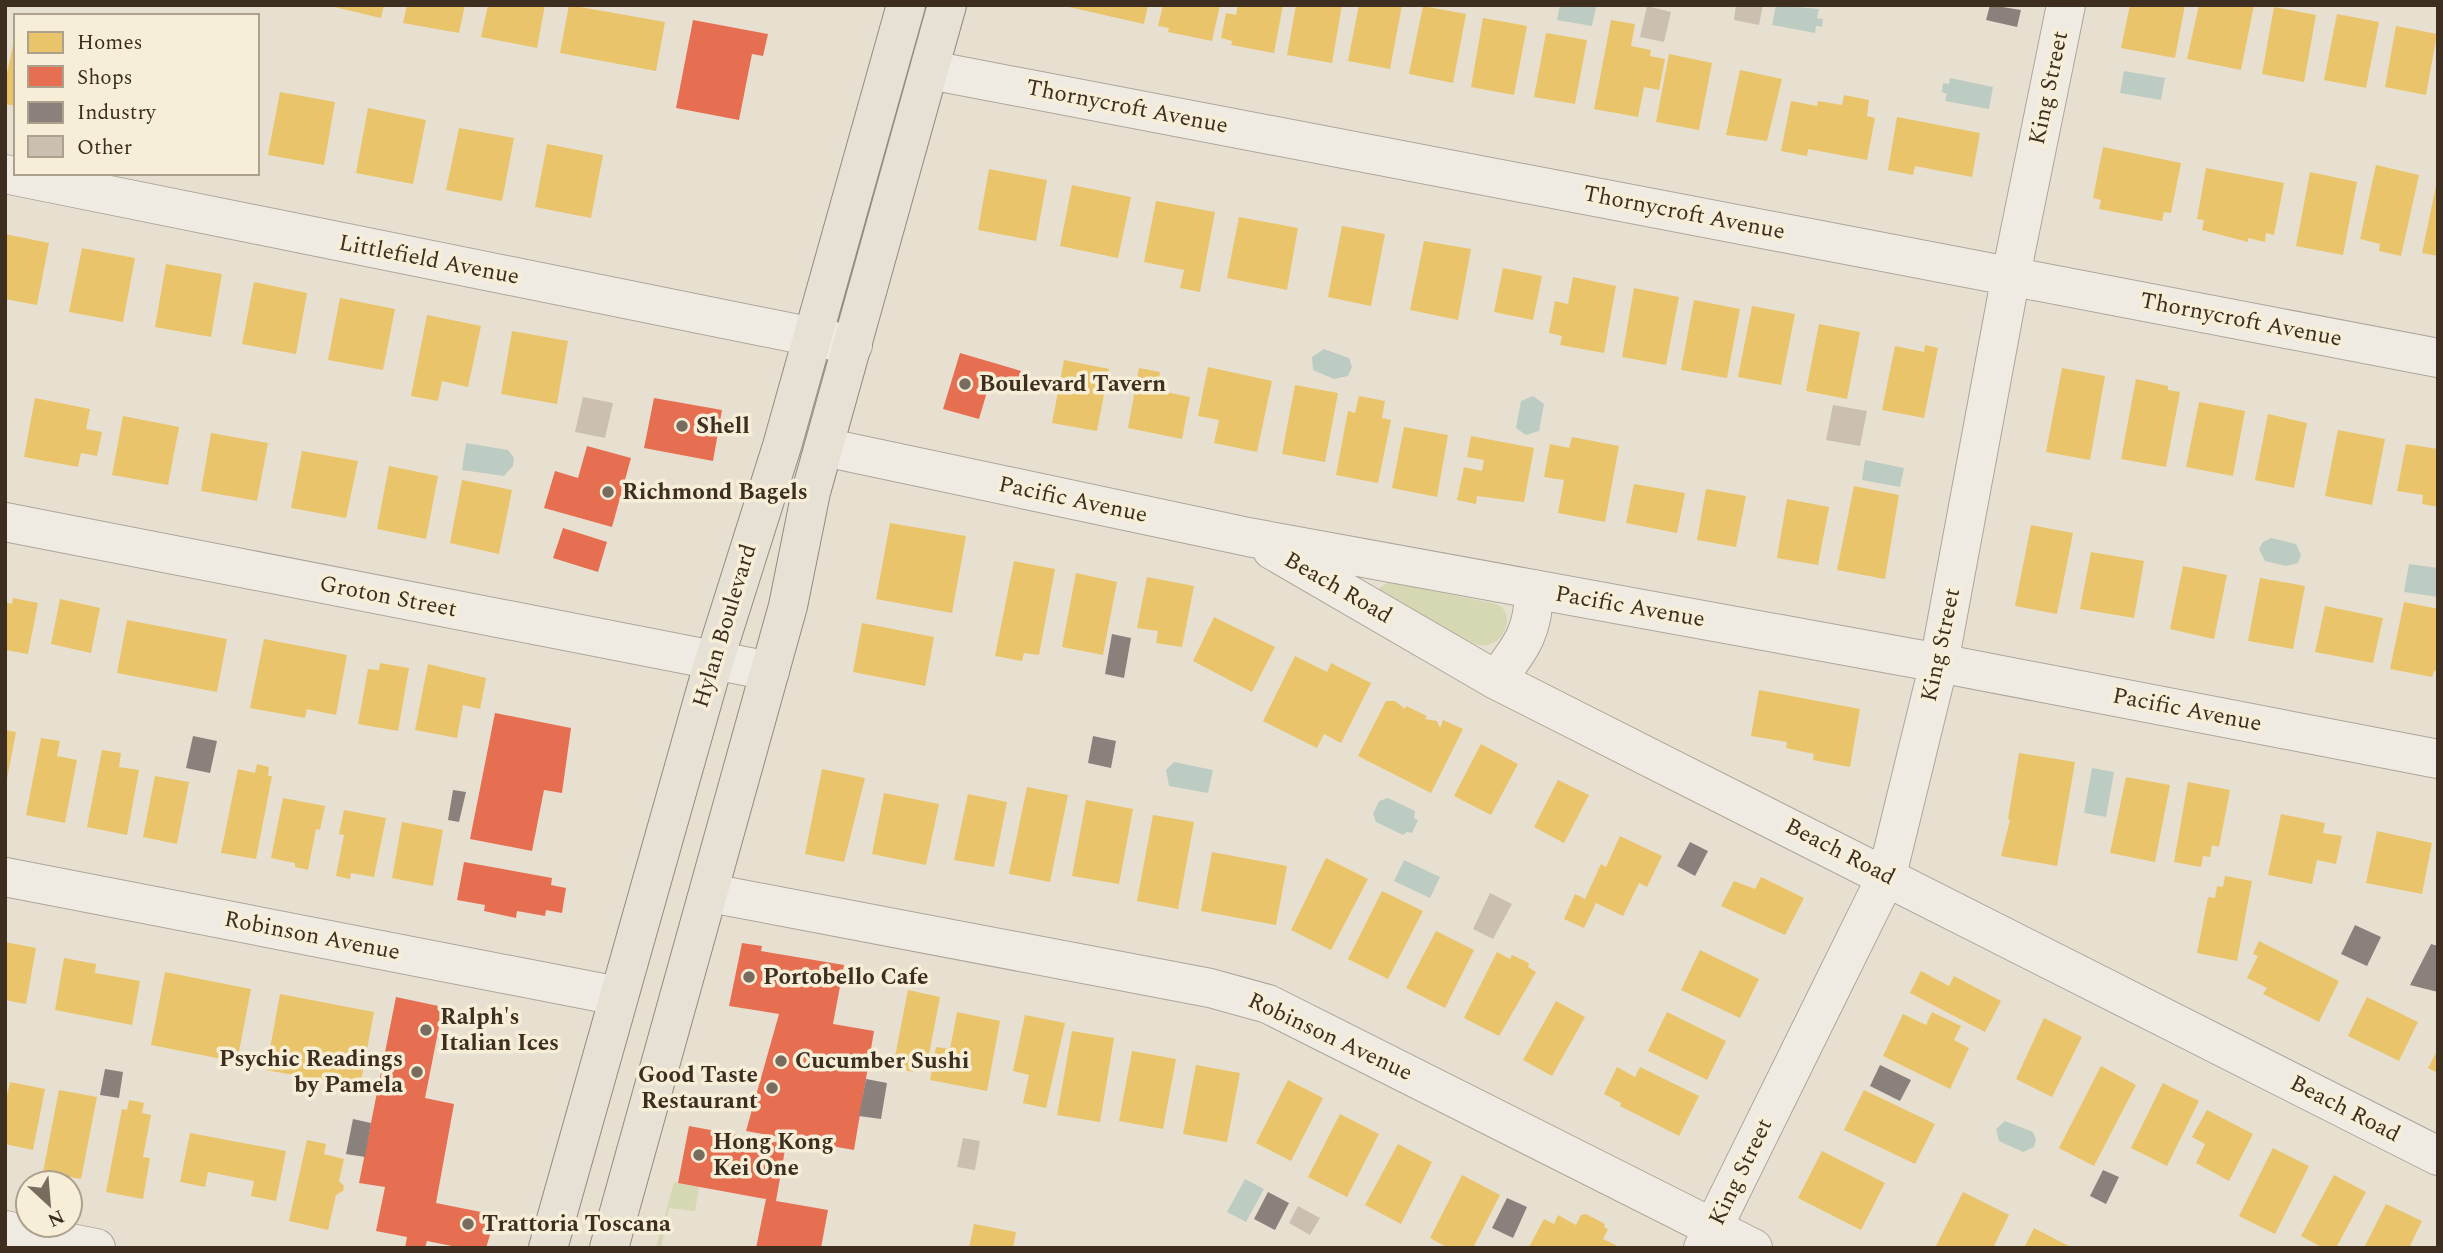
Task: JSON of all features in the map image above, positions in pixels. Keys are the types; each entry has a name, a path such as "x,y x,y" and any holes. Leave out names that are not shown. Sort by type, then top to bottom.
{"main road":[{"name":"Hylan Boulevard","path":"548,1248 714,661 813,337 906,5"},
{"path":"608,1248 789,607 811,492 947,5"}],"street":[{"name":"King Street","path":"1708,1238 1886,875 1939,663 2011,275 2066,5"},
{"name":"Thornycroft Avenue","path":"930,70 2438,358"},
{"name":"Littlefield Avenue","path":"5,174 853,345"},
{"name":"Pacific Avenue","path":"824,447 1248,537 1939,663 2438,759"},
{"name":"Groton Street","path":"5,522 771,671"},
{"name":"Beach Road","path":"1248,537 1496,680 2438,1156"},
{"path":"1496,680 1530,631 1534,614 1534,589"},
{"name":"Robinson Avenue","path":"5,877 618,996"},
{"name":"Robinson Avenue","path":"710,893 1210,988 1268,1004 1708,1238 1753,1248"},
{"path":"5,1230 96,1248"}],"green space":[{"path":"1389,582 1497,604 1507,616 1504,631 1494,643 1478,645 1385,600 1378,589"},
{"path":"674,1182 699,1187 695,1211 669,1208 661,1248 656,1248"}],"shaded area":[{"path":"1560,5 1596,7 1592,26 1557,20"},
{"path":"1776,5 1819,9 1817,18 1823,19 1822,27 1816,26 1815,33 1772,25"},
{"path":"2124,71 2165,78 2161,100 2120,93"},
{"path":"1950,78 1993,87 1989,109 1945,101 1947,94 1942,92 1943,83 1949,84"},
{"path":"1324,349 1349,358 1352,367 1348,376 1334,379 1313,370 1312,357"},
{"path":"1533,396 1544,404 1539,431 1526,435 1516,428 1521,401"},
{"path":"466,443 508,450 514,458 513,466 504,476 462,470"},
{"path":"1865,460 1904,468 1900,487 1862,480"},
{"path":"2271,538 2296,544 2301,555 2298,563 2286,566 2265,561 2259,549 2263,542"},
{"path":"2409,564 2438,568 2438,597 2404,592"},
{"path":"1174,762 1213,770 1208,793 1169,786 1166,770"},
{"path":"2092,768 2114,772 2106,817 2084,813"},
{"path":"1388,798 1415,811 1414,818 1418,820 1412,833 1403,835 1376,822 1373,814 1379,801"},
{"path":"1404,860 1440,877 1430,898 1394,881"},
{"path":"2005,1121 2033,1132 2036,1140 2034,1147 2023,1152 1999,1141 1996,1129"},
{"path":"1245,1179 1264,1189 1246,1222 1227,1212"}],"building: Homes":[{"path":"326,5 384,5 381,18"},
{"path":"407,5 465,5 459,33 403,23"},
{"path":"488,5 545,5 537,48 481,37"},
{"path":"569,5 665,22 656,71 560,53"},
{"path":"1060,5 1148,5 1144,24"},
{"path":"1163,5 1220,5 1212,41 1168,32 1169,28 1158,26"},
{"path":"1238,5 1283,5 1274,53 1231,45 1232,41 1221,38 1226,13 1236,15"},
{"path":"1296,5 1342,5 1332,63 1287,55"},
{"path":"1359,5 1402,5 1390,69 1348,61"},
{"path":"2130,5 2185,5 2175,58 2121,48"},
{"path":"2199,5 2254,5 2241,70 2187,59"},
{"path":"1423,6 1466,14 1453,83 1409,74"},
{"path":"2274,7 2316,15 2304,82 2262,74"},
{"path":"2337,14 2379,22 2366,88 2324,80"},
{"path":"1483,18 1527,26 1514,95 1471,87"},
{"path":"1611,20 1635,24 1631,46 1651,50 1650,56 1665,59 1659,90 1644,87 1638,117 1594,109"},
{"path":"2396,26 2437,34 2426,95 2385,87"},
{"path":"1546,33 1587,40 1575,104 1534,97"},
{"path":"14,40 14,106 5,104 5,83"},
{"path":"1669,54 1712,63 1699,130 1656,122"},
{"path":"1740,70 1782,79 1767,141 1726,135"},
{"path":"280,92 335,102 324,165 268,155"},
{"path":"1844,95 1869,100 1867,116 1875,118 1867,160 1808,149 1807,156 1781,151 1791,101 1817,106 1818,101 1842,105"},
{"path":"368,108 426,120 413,184 356,173"},
{"path":"1897,117 1980,133 1972,177 1915,166 1913,175 1888,170"},
{"path":"459,128 514,138 502,201 446,190"},
{"path":"547,144 603,155 591,218 535,207"},
{"path":"2103,147 2181,163 2171,213 2164,212 2162,221 2099,209 2101,200 2093,198"},
{"path":"2376,165 2419,175 2401,256 2379,251 2380,244 2360,239"},
{"path":"2206,168 2284,183 2274,235 2266,233 2265,242 2248,238 2248,242 2202,230 2204,220 2197,219"},
{"path":"989,169 1047,180 1036,241 978,230"},
{"path":"2310,172 2357,182 2343,255 2296,246"},
{"path":"2438,181 2438,256 2422,253"},
{"path":"1072,185 1131,197 1118,258 1060,246"},
{"path":"1156,201 1215,212 1200,292 1180,288 1184,270 1144,262"},
{"path":"1239,217 1298,228 1287,290 1227,278"},
{"path":"1342,226 1385,234 1371,306 1328,297"},
{"path":"5,234 49,243 37,305 5,299"},
{"path":"1424,241 1471,249 1458,320 1410,310"},
{"path":"82,248 135,258 123,322 69,312"},
{"path":"166,264 222,274 211,337 155,327"},
{"path":"1503,268 1542,276 1533,320 1494,312"},
{"path":"1573,277 1616,286 1604,353 1560,345 1562,336 1549,333 1555,301 1568,304"},
{"path":"254,282 307,293 296,354 242,344"},
{"path":"1634,288 1679,297 1666,365 1622,357"},
{"path":"340,298 395,309 383,370 328,360"},
{"path":"1694,300 1740,309 1727,378 1681,370"},
{"path":"1752,306 1795,314 1781,385 1738,377"},
{"path":"427,315 481,326 468,387 442,381 438,401 411,396"},
{"path":"1819,324 1860,332 1847,399 1806,391"},
{"path":"512,331 568,341 557,404 501,394"},
{"path":"1925,345 1938,348 1924,418 1882,410 1895,346 1924,352"},
{"path":"1064,360 1109,369 1097,431 1052,423"},
{"path":"1208,367 1272,381 1257,452 1214,443 1219,420 1198,416"},
{"path":"1139,368 1160,372 1157,390 1190,397 1182,439 1128,428"},
{"path":"2062,368 2105,376 2090,460 2046,452"},
{"path":"2136,379 2168,386 2168,390 2180,392 2166,467 2121,459"},
{"path":"1295,385 1338,393 1325,462 1282,454"},
{"path":"1359,396 1385,401 1382,418 1391,420 1378,483 1336,475 1348,411 1355,413"},
{"path":"35,398 90,409 86,429 102,432 97,456 81,453 78,467 24,457"},
{"path":"2199,402 2245,411 2233,476 2186,467"},
{"path":"2268,414 2307,423 2294,488 2255,480"},
{"path":"123,416 179,427 168,485 112,475"},
{"path":"1404,427 1448,435 1437,497 1392,488"},
{"path":"2338,430 2385,439 2372,505 2325,496"},
{"path":"211,433 268,443 257,501 201,491"},
{"path":"1471,436 1534,448 1524,502 1477,496 1476,504 1457,500 1464,467 1482,471 1484,460 1467,457"},
{"path":"1572,437 1619,446 1605,522 1558,513 1564,480 1544,477 1550,444 1569,448"},
{"path":"2406,444 2438,449 2438,507 2422,504 2423,495 2397,491"},
{"path":"302,451 358,461 346,518 291,508"},
{"path":"389,466 438,476 426,539 377,529"},
{"path":"462,480 512,490 499,554 450,543"},
{"path":"1634,484 1685,493 1677,533 1626,523"},
{"path":"1854,486 1899,495 1885,579 1837,570"},
{"path":"1706,489 1746,496 1736,547 1697,540"},
{"path":"1787,499 1829,507 1818,565 1777,558"},
{"path":"890,523 966,536 952,613 876,599"},
{"path":"2031,525 2073,533 2057,614 2015,606"},
{"path":"2091,552 2144,561 2134,618 2080,609"},
{"path":"1014,561 1055,569 1039,655 1024,653 1022,661 995,656"},
{"path":"2183,566 2227,575 2214,639 2170,629"},
{"path":"1076,573 1117,582 1103,655 1062,647"},
{"path":"1147,577 1194,586 1182,647 1156,643 1158,631 1137,628"},
{"path":"2260,578 2305,586 2293,649 2248,641"},
{"path":"13,598 38,603 28,654 5,650 5,602 12,604"},
{"path":"60,599 100,608 91,653 51,644"},
{"path":"2404,602 2438,609 2438,672 2434,671 2432,677 2390,669"},
{"path":"2325,606 2383,618 2373,663 2315,652"},
{"path":"1214,617 1275,647 1252,692 1193,661"},
{"path":"127,620 227,639 217,692 117,673"},
{"path":"862,623 934,637 925,686 853,672"},
{"path":"264,639 347,655 336,715 307,709 305,718 250,708"},
{"path":"1295,656 1327,672 1331,663 1371,683 1341,743 1324,734 1317,748 1263,721"},
{"path":"380,663 409,668 398,731 358,724 368,669 379,670"},
{"path":"428,664 486,678 480,709 463,705 457,738 415,730"},
{"path":"1759,690 1860,709 1850,767 1813,760 1814,754 1786,748 1787,742 1751,736"},
{"path":"1386,701 1395,701 1405,709 1406,706 1427,716 1425,719 1437,721 1440,728 1443,720 1463,729 1431,793 1358,756"},
{"path":"5,730 16,732 7,779 5,779"},
{"path":"41,738 60,741 57,756 77,760 65,823 26,815"},
{"path":"1481,744 1518,764 1491,815 1454,796"},
{"path":"102,750 121,753 119,767 139,770 127,835 87,827"},
{"path":"2019,753 2075,762 2057,866 2001,856 2010,820 2008,819"},
{"path":"257,764 269,767 268,776 272,776 256,859 221,853 238,769 255,773"},
{"path":"822,769 865,778 844,862 805,854"},
{"path":"155,776 189,782 177,844 143,837"},
{"path":"2126,777 2170,785 2155,862 2110,853"},
{"path":"1558,780 1589,795 1564,843 1534,827"},
{"path":"2188,782 2230,790 2219,847 2212,845 2210,857 2203,856 2201,867 2174,862"},
{"path":"1027,787 1068,795 1050,882 1009,874"},
{"path":"884,793 939,804 926,865 872,854"},
{"path":"968,794 1007,802 994,867 954,860"},
{"path":"283,798 325,806 320,830 316,829 308,870 295,867 295,863 271,858"},
{"path":"1086,800 1133,809 1119,884 1072,876"},
{"path":"344,810 386,818 374,877 351,873 350,879 336,876 344,835 339,834"},
{"path":"2281,814 2325,823 2323,833 2342,836 2336,864 2317,860 2312,884 2268,875"},
{"path":"1153,815 1194,822 1178,909 1137,901"},
{"path":"402,822 443,830 433,886 392,878"},
{"path":"2377,831 2432,843 2422,894 2366,883"},
{"path":"1620,836 1662,856 1647,887 1639,883 1623,916 1596,903 1584,928 1564,919 1575,894 1585,899 1601,864 1606,867"},
{"path":"1212,852 1287,866 1276,925 1201,911"},
{"path":"1326,858 1368,879 1331,950 1291,930"},
{"path":"2225,876 2252,881 2237,961 2197,953 2208,897 2215,898 2217,886 2223,887"},
{"path":"1761,877 1804,898 1785,935 1721,906 1734,881 1755,889"},
{"path":"1382,891 1423,911 1388,979 1348,959"},
{"path":"1436,931 1474,950 1445,1008 1406,988"},
{"path":"2259,941 2339,981 2319,1022 2263,994 2267,988 2247,978 2258,956 2253,954"},
{"path":"5,942 36,948 26,1004 5,1000"},
{"path":"1700,950 1759,979 1740,1018 1681,990"},
{"path":"1497,952 1510,959 1512,955 1529,963 1528,967 1536,972 1499,1036 1464,1018"},
{"path":"64,958 96,964 95,973 140,981 132,1025 55,1010"},
{"path":"1921,971 1949,986 1954,976 2001,1001 1985,1032 1910,993"},
{"path":"165,972 251,989 237,1062 151,1045"},
{"path":"908,990 940,997 927,1065 914,1062 913,1072 893,1067"},
{"path":"280,994 374,1012 360,1087 266,1070"},
{"path":"2367,997 2418,1022 2399,1061 2348,1036"},
{"path":"1556,1001 1585,1017 1552,1076 1523,1060"},
{"path":"957,1012 1000,1021 987,1091 930,1080 936,1047 950,1049"},
{"path":"1667,1012 1726,1041 1707,1080 1648,1051"},
{"path":"1932,1012 1961,1026 1954,1040 1969,1048 1950,1089 1883,1056 1903,1014 1926,1025"},
{"path":"1025,1015 1065,1023 1046,1108 1023,1103 1029,1075 1013,1071"},
{"path":"2044,1018 2082,1037 2052,1097 2016,1079"},
{"path":"1072,1031 1114,1038 1100,1122 1057,1115"},
{"path":"2438,1049 2438,1073 2428,1068"},
{"path":"1132,1051 1176,1059 1163,1129 1119,1121"},
{"path":"1196,1065 1240,1073 1227,1142 1183,1134"},
{"path":"2101,1066 2136,1085 2094,1166 2059,1148"},
{"path":"1617,1067 1635,1077 1640,1067 1699,1096 1679,1136 1620,1106 1621,1103 1604,1094"},
{"path":"1288,1080 1323,1098 1291,1161 1256,1143"},
{"path":"10,1082 45,1089 33,1150 5,1144 5,1104"},
{"path":"2163,1083 2199,1101 2167,1166 2131,1148"},
{"path":"59,1090 97,1097 83,1169 44,1169"},
{"path":"1864,1090 1935,1124 1915,1164 1844,1130"},
{"path":"129,1100 144,1103 142,1113 151,1115 143,1157 150,1158 143,1199 106,1192 122,1109 127,1110"},
{"path":"2207,1110 2253,1134 2229,1181 2196,1163 2205,1144 2192,1137"},
{"path":"1340,1114 1379,1134 1347,1197 1308,1177"},
{"path":"190,1133 286,1151 276,1201 251,1196 254,1181 208,1172 205,1187 180,1182"},
{"path":"307,1140 326,1144 324,1154 344,1159 339,1181 344,1186 343,1191 336,1195 328,1230 289,1221"},
{"path":"1398,1144 1432,1162 1401,1224 1365,1205"},
{"path":"2273,1148 2309,1166 2275,1234 2239,1216"},
{"path":"1822,1151 1885,1183 1861,1230 1798,1198"},
{"path":"1462,1175 1500,1195 1473,1248 1448,1248 1430,1238"},
{"path":"2334,1175 2366,1192 2336,1248 2323,1248 2301,1236"},
{"path":"1963,1192 2009,1215 1993,1248 1935,1248"},
{"path":"2386,1204 2422,1221 2409,1248 2364,1248"},
{"path":"1586,1214 1605,1224 1604,1227 1608,1229 1603,1239 1622,1248 1529,1247 1544,1219 1554,1224 1558,1215 1576,1225 1581,1215"},
{"path":"974,1224 1016,1232 1013,1248 969,1248"},
{"path":"2034,1228 2057,1240 2073,1248 2024,1248"}],"building: Shops":[{"path":"693,20 768,34 763,56 752,54 739,120 676,108"},
{"path":"960,353 1021,371 1014,392 989,385 979,419 943,409"},
{"path":"654,398 722,410 713,461 644,448"},
{"path":"587,446 631,458 612,527 544,508 555,471 578,478"},
{"path":"563,528 607,542 598,572 553,558"},
{"path":"495,713 571,728 562,793 544,790 532,851 470,839"},
{"path":"464,862 552,878 551,885 566,888 562,913 546,910 545,916 517,911 516,918 484,911 485,905 457,900"},
{"path":"742,943 762,946 761,951 844,965 833,1024 874,1031 854,1150 746,1131 779,1014 729,1006"},
{"path":"396,997 443,1007 425,1098 454,1104 436,1203 496,1215 486,1248 462,1248 427,1241 425,1248 405,1248 407,1237 376,1231 385,1187 359,1183"},
{"path":"689,1126 786,1144 776,1201 828,1210 821,1248 756,1248 766,1199 678,1183"}],"building: Industry":[{"path":"1990,5 2021,10 2017,27 1986,20"},
{"path":"1112,634 1131,638 1124,678 1105,674"},
{"path":"193,736 217,741 210,773 186,768"},
{"path":"1093,736 1116,741 1111,768 1088,763"},
{"path":"453,790 466,792 459,822 448,820"},
{"path":"1690,842 1708,851 1695,876 1677,866"},
{"path":"2355,925 2381,937 2367,966 2341,954"},
{"path":"2431,944 2438,946 2438,992 2410,985"},
{"path":"1880,1065 1911,1080 1900,1101 1870,1086"},
{"path":"105,1069 123,1072 119,1098 100,1095"},
{"path":"866,1079 887,1083 881,1119 859,1116"},
{"path":"353,1119 371,1123 365,1157 346,1154"},
{"path":"2103,1170 2119,1177 2106,1204 2090,1196"},
{"path":"1268,1192 1289,1203 1275,1230 1254,1219"},
{"path":"1507,1198 1527,1207 1513,1238 1492,1228"}],"building: Other":[{"path":"1736,5 1763,5 1759,25 1734,20"},
{"path":"1647,6 1671,12 1664,42 1640,37"},
{"path":"583,397 613,403 605,438 575,432"},
{"path":"1833,405 1867,411 1860,446 1826,440"},
{"path":"1490,893 1512,904 1493,939 1473,929"},
{"path":"963,1138 980,1141 975,1170 957,1167"},
{"path":"1298,1206 1320,1218 1310,1235 1289,1223"}],"place":[{"name":"Boulevard Tavern","path":"965,384"},
{"name":"Shell","path":"682,426"},
{"name":"Richmond Bagels","path":"608,492"},
{"name":"Portobello Cafe","path":"749,977"},
{"name":"Ralph's Italian Ices","path":"426,1030"},
{"name":"Cucumber Sushi","path":"781,1061"},
{"name":"Psychic Readings by Pamela","path":"417,1072"},
{"name":"Good Taste Restaurant","path":"772,1088"},
{"name":"Hong Kong Kei One","path":"699,1155"},
{"name":"Trattoria Toscana","path":"468,1224"}]}
